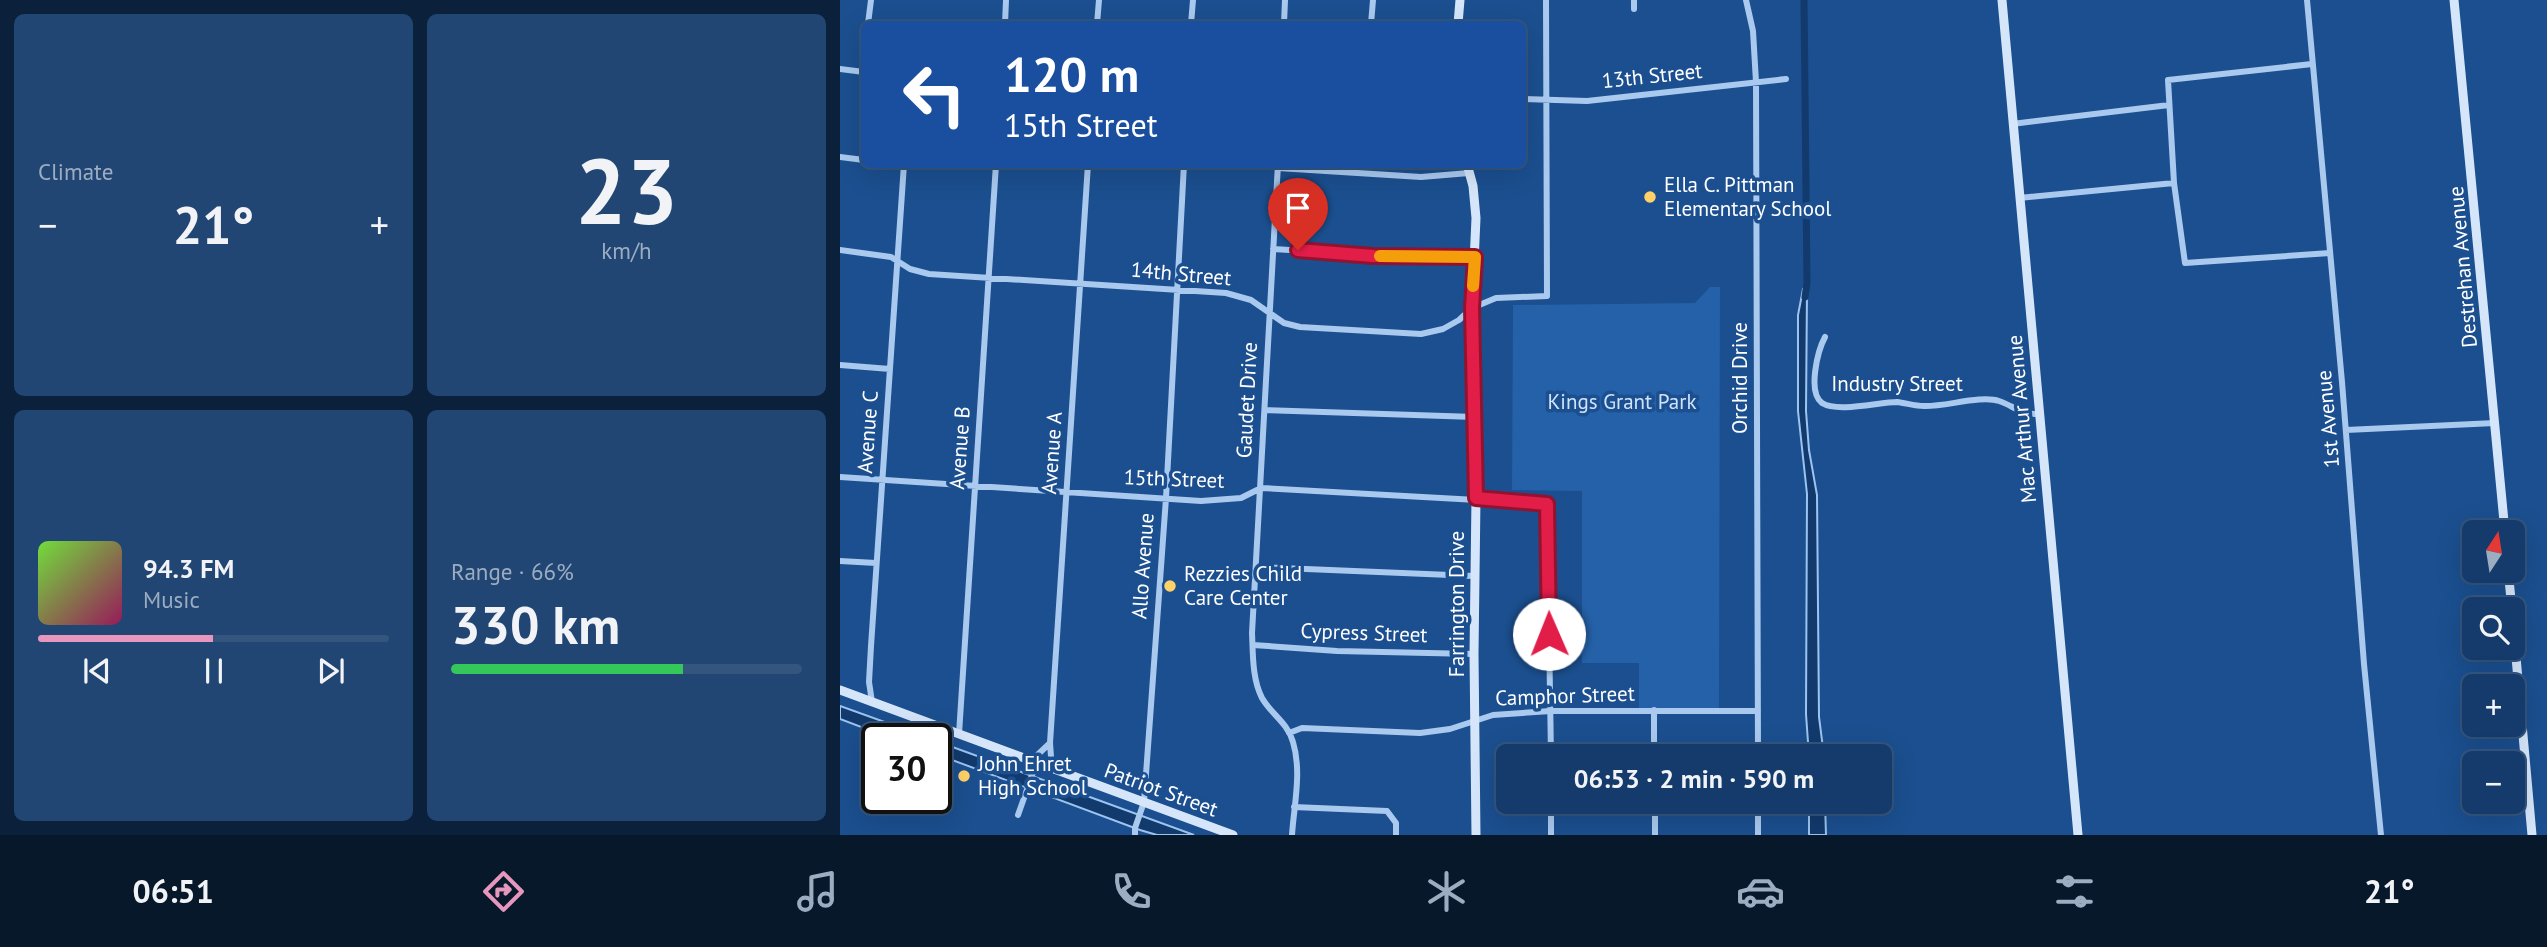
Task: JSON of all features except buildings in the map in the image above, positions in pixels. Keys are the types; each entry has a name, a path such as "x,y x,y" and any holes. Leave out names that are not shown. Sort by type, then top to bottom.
{"street":[{"path":"868,21 871,0"},
{"path":"1005,21 1006,0"},
{"path":"1097,21 1099,0"},
{"path":"1191,21 1193,0"},
{"path":"1284,21 1285,0"},
{"path":"1371,21 1373,0"},
{"path":"1458,21 1460,0"},
{"path":"1546,0 1547,100"},
{"path":"1634,0 1634,9"},
{"name":"Orchid Drive","path":"1746,0 1753,31 1756,82 1758,744"},
{"name":"Mac Arthur Avenue","path":"2002,0 2078,835"},
{"name":"1st Avenue","path":"2306,0 2381,835"},
{"name":"Destrehan Avenue","path":"2454,0 2504,520"},
{"path":"2312,64 2168,80 2174,183 2185,263 2330,253"},
{"path":"840,69 861,72"},
{"name":"13th Street","path":"1526,99 1587,101 1786,79"},
{"name":"14th Street","path":"840,250 897,259 910,269 929,274 1226,293 1251,300 1284,323 1300,327 1421,334 1443,329 1472,308 1496,298 1547,296 1547,100"},
{"path":"2012,124 2169,105"},
{"path":"840,157 861,160"},
{"name":"Avenue C","path":"872,702 869,682 903,168"},
{"name":"Avenue B","path":"959,734 996,168"},
{"name":"Avenue A","path":"1052,770 1050,743 1088,168"},
{"name":"Allo Avenue","path":"1135,832 1143,807 1166,498 1184,168"},
{"name":"Gaudet Drive","path":"1278,168 1253,645 1254,666 1262,697 1293,740 1298,767 1292,835"},
{"path":"1304,168 1421,177 1468,169"},
{"name":"Farrington Drive","path":"1468,169 1473,186 1476,218 1472,308 1476,498 1476,835"},
{"path":"2020,198 2174,183"},
{"path":"1273,249 1373,256 1475,257"},
{"name":"Industry Street","path":"1825,337 1816,362 1815,388 1822,403 1841,406 1897,402 1924,406 1998,400 2021,413 2039,414"},
{"path":"840,365 890,369"},
{"path":"1265,410 1475,417"},
{"path":"2346,430 2495,423"},
{"name":"15th Street","path":"840,477 1223,501 1241,498 1261,488 1547,504 1551,711"},
{"path":"840,561 876,563"},
{"path":"1257,567 1474,576"},
{"name":"Cypress Street","path":"1253,645 1337,651 1474,654"},
{"path":"2516,660 2532,835"},
{"name":"Patriot Street","path":"840,690 1143,807 1233,835"},
{"path":"1654,710 1654,744"},
{"name":"Camphor Street","path":"1289,733 1303,728 1420,733 1450,729 1493,715 1551,711 1758,710"},
{"path":"1551,711 1551,744"},
{"path":"1018,815 1033,765 1050,743"},
{"path":"1294,807 1387,811 1396,823 1396,835"},
{"path":"1550,835 1551,814"},
{"path":"1655,814 1655,835"},
{"path":"1758,814 1758,835"}],"green space":[{"name":"Kings Grant Park","path":"1710,287 1720,287 1719,709 1639,710 1639,663 1582,663 1582,491 1512,490 1513,305 1695,303"}],"shaded area":[{"path":"1803,289 1807,290 1806,411 1817,495 1819,717 1822,744 1808,744 1806,714 1807,494 1798,411 1798,315"},
{"path":"840,706 887,723 861,723 861,727 840,719"},
{"path":"952,747 1194,835 1157,835 952,760"},
{"path":"1809,814 1825,814 1826,835 1809,835"}],"waterway":[{"path":"1804,0 1805,297"}],"slow traffic":[{"path":"1380,256 1475,257 1473,286"}],"place":[{"name":"Ella C. Pittman Elementary School","path":"1650,197"},
{"name":"Rezzies Child Care Center","path":"1170,586"},
{"name":"John Ehret High School","path":"964,776"}],"route":[{"path":"1298,250 1373,256 1475,257 1472,308 1476,498 1547,504 1549,634"}]}
